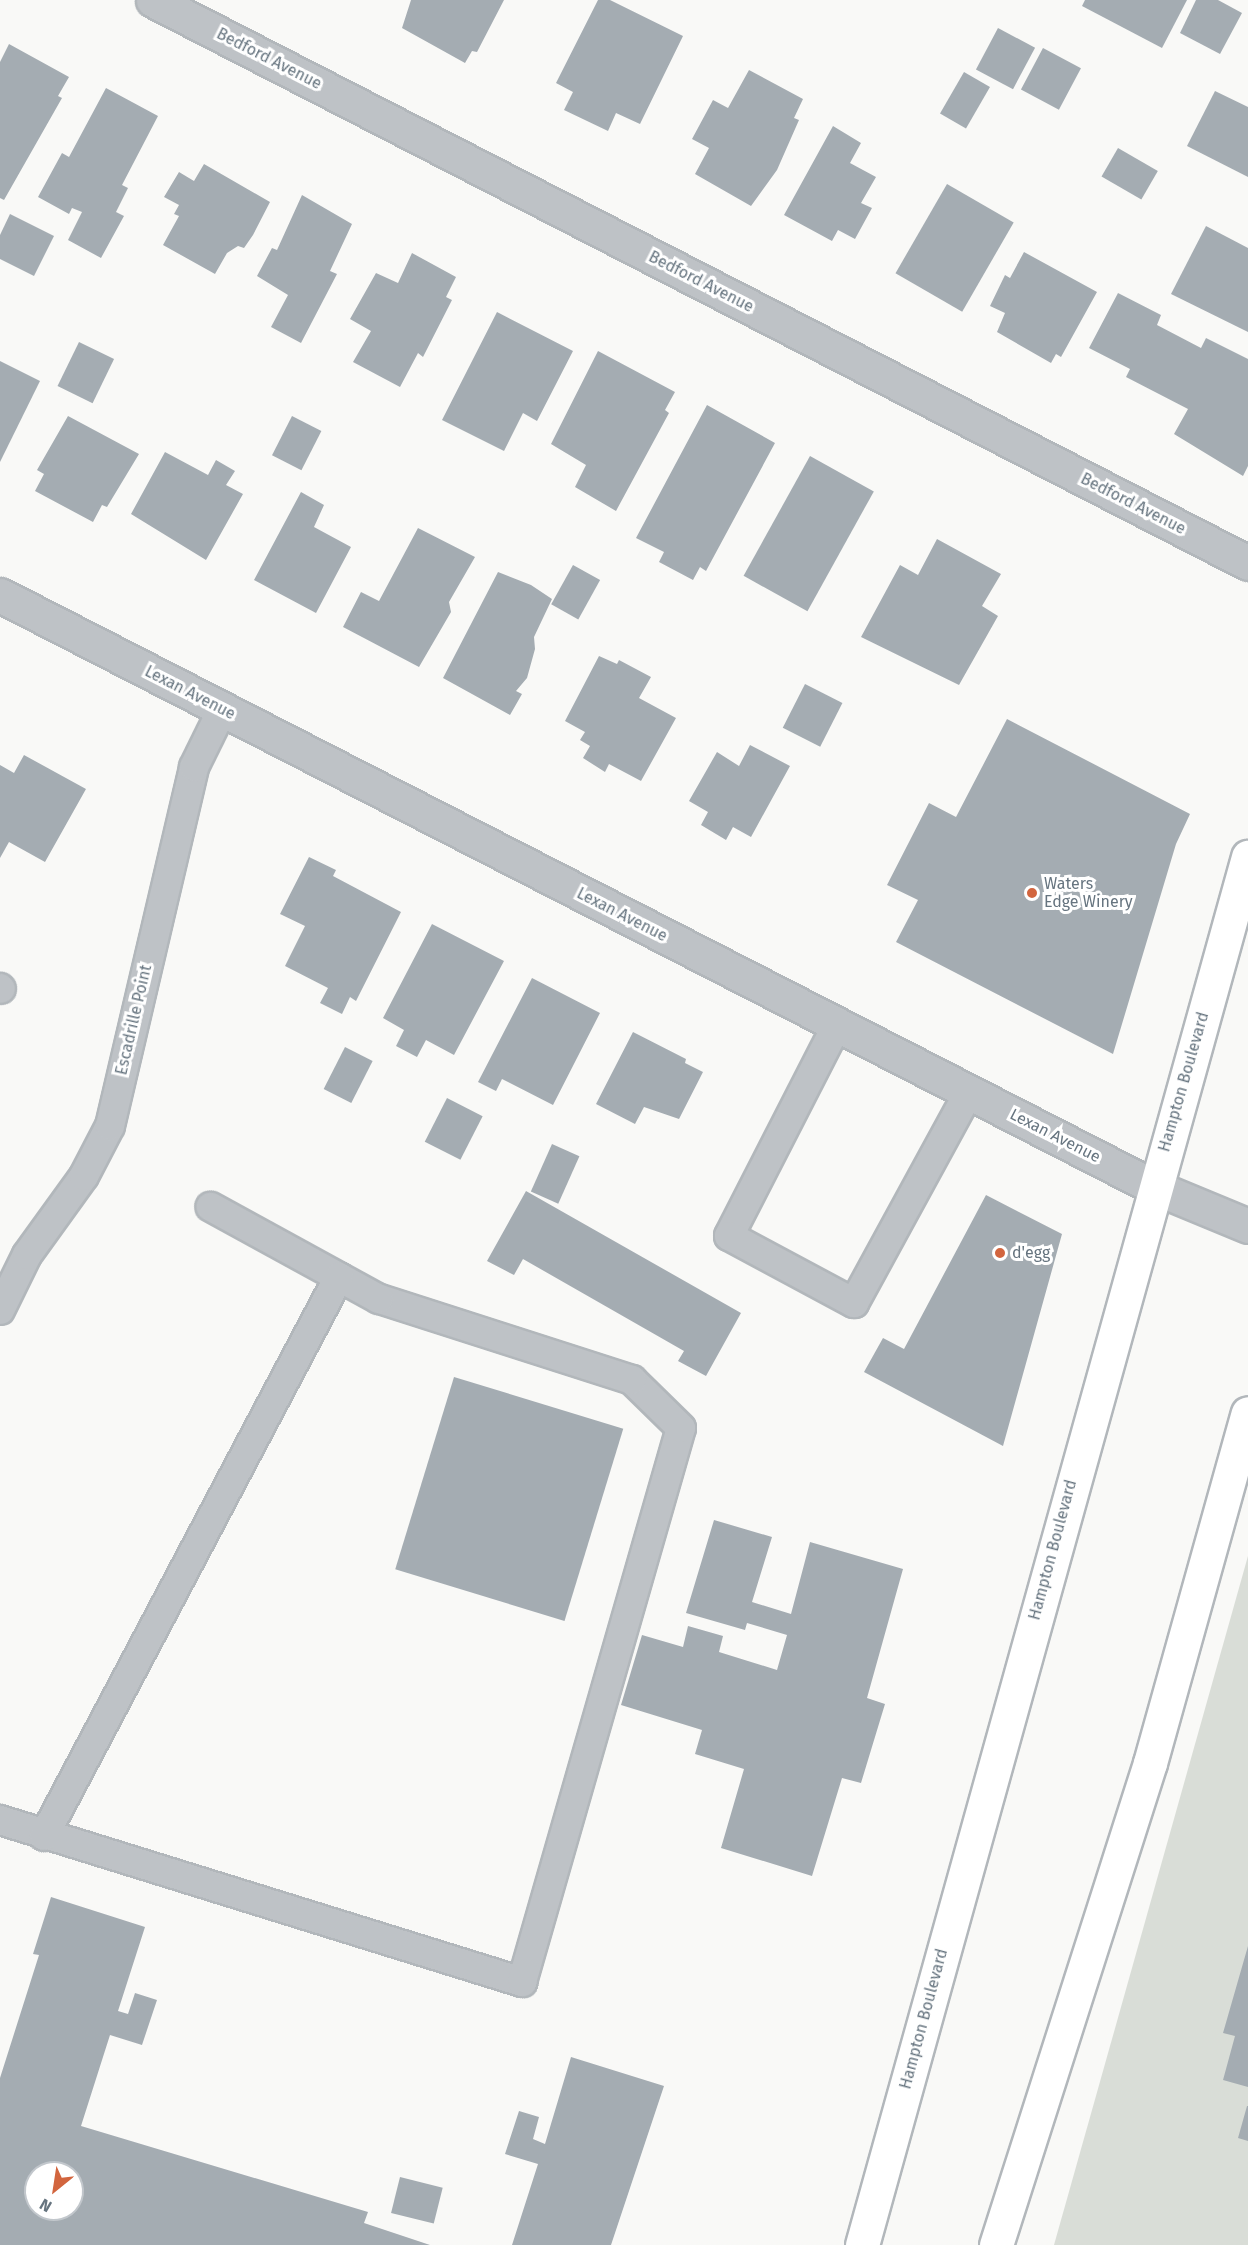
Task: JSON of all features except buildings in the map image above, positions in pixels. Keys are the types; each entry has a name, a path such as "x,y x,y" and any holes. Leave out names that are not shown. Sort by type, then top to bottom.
{"main road":[{"name":"Hampton Boulevard","path":"862,2245 1154,1187 1248,857"},
{"path":"996,2245 1150,1762 1248,1413"}],"street":[{"name":"Bedford Avenue","path":"153,0 1248,563"},
{"name":"Lexan Avenue","path":"0,595 1154,1187 1248,1226"}],"lane":[{"name":"Escadrille Point","path":"0,1310 27,1255 84,1176 110,1126 194,767 222,710"},
{"path":"837,1025 729,1236 854,1303 969,1092"},
{"path":"0,1820 44,1836 522,1982 681,1428 632,1380 379,1299 211,1207"},
{"path":"44,1836 339,1277"}],"shaded area":[{"path":"1248,1556 1248,2245 1054,2245"}],"place":[{"name":"Waters Edge Winery","path":"1032,893"},
{"name":"d'egg","path":"1000,1253"}]}
